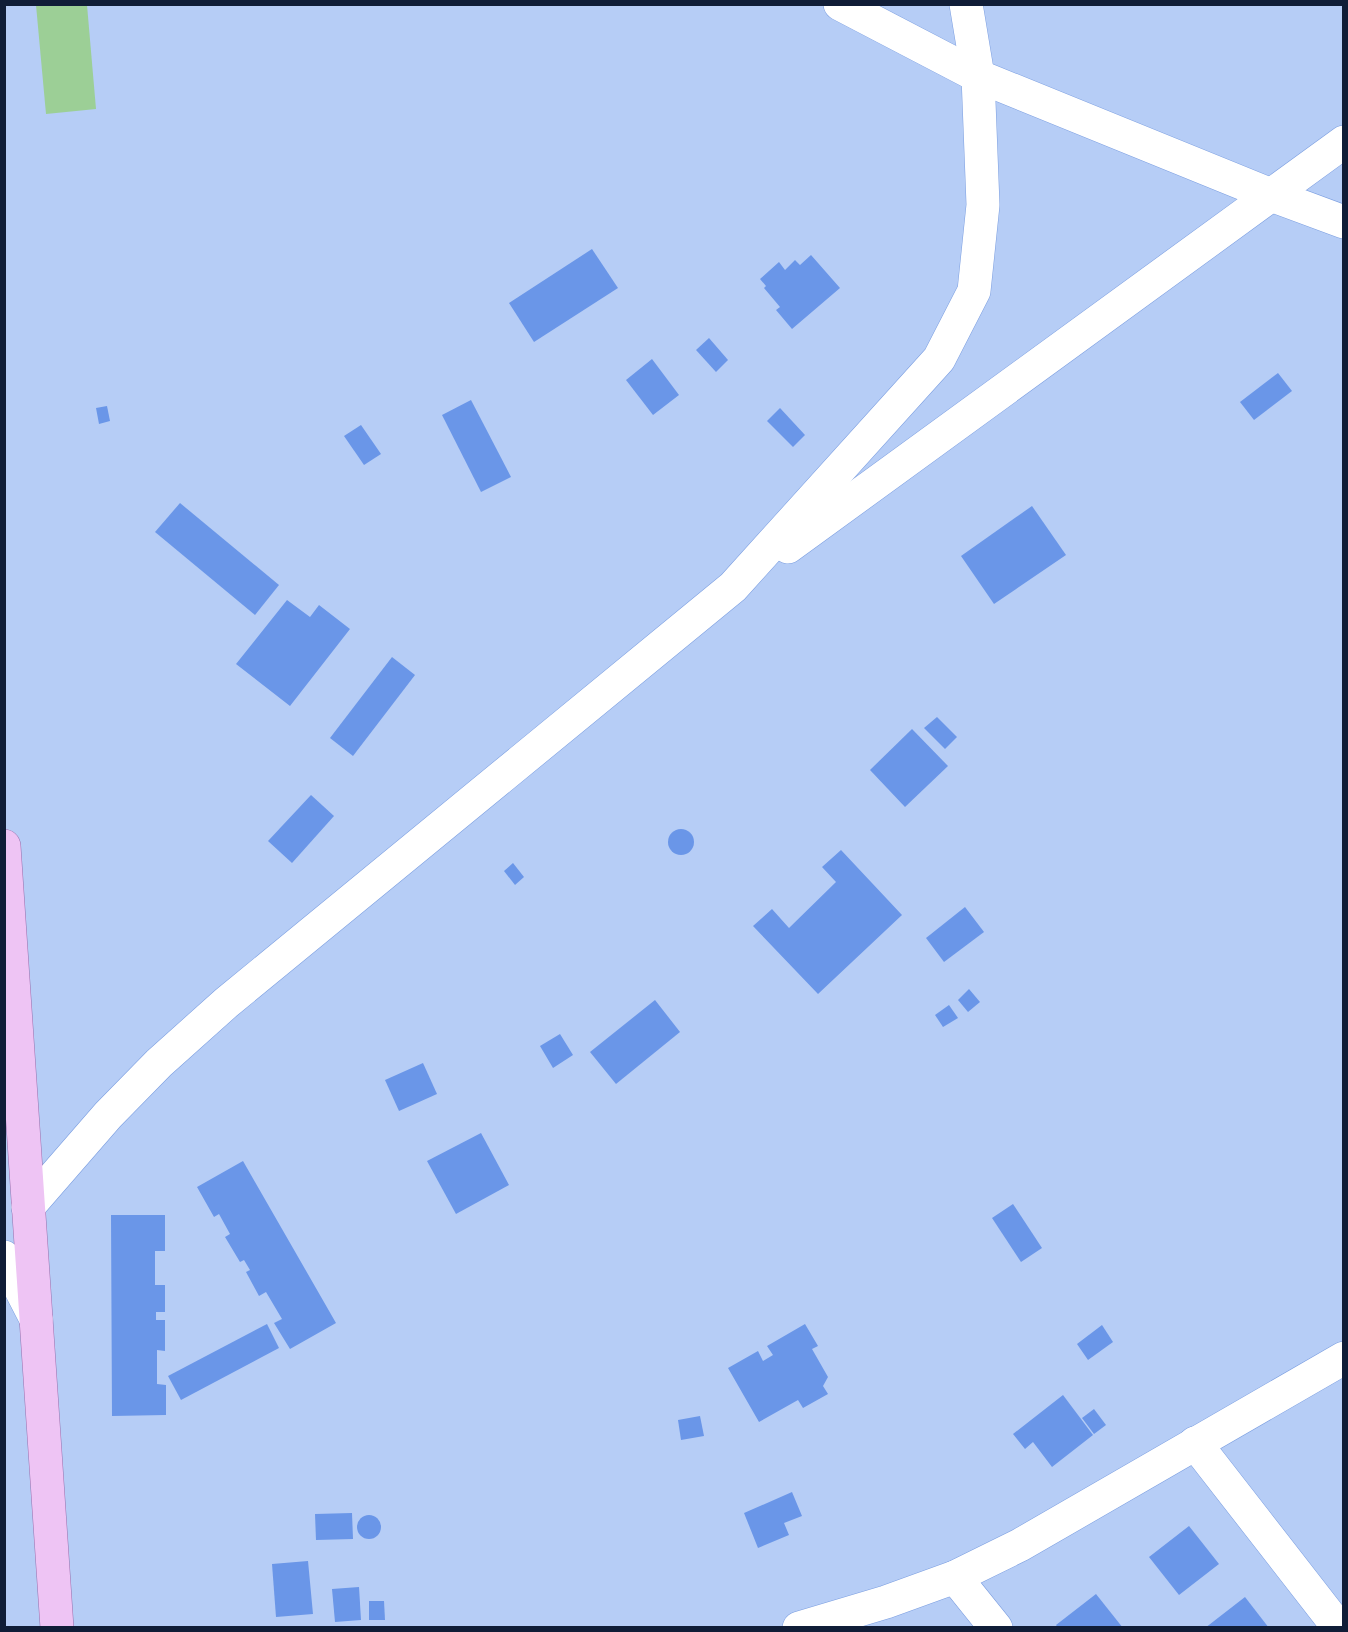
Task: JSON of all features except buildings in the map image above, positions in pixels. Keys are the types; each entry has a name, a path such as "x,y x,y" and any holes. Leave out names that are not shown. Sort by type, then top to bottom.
{"main road":[{"path":"4,846 57,1628"}],"street":[{"path":"733,587 939,359 974,291 983,205 978,76 966,4"},
{"path":"843,5 978,76 1271,195 1344,222"},
{"path":"28,1207 108,1114 159,1063 226,1003 733,587 1344,142"},
{"path":"4,1257 36,1319"},
{"path":"799,1628 886,1602 955,1577 1020,1545 1344,1358"},
{"path":"1195,1443 1339,1628"},
{"path":"955,1577 996,1628"}],"green space":[{"path":"36,5 87,5 96,109 46,114"}]}
